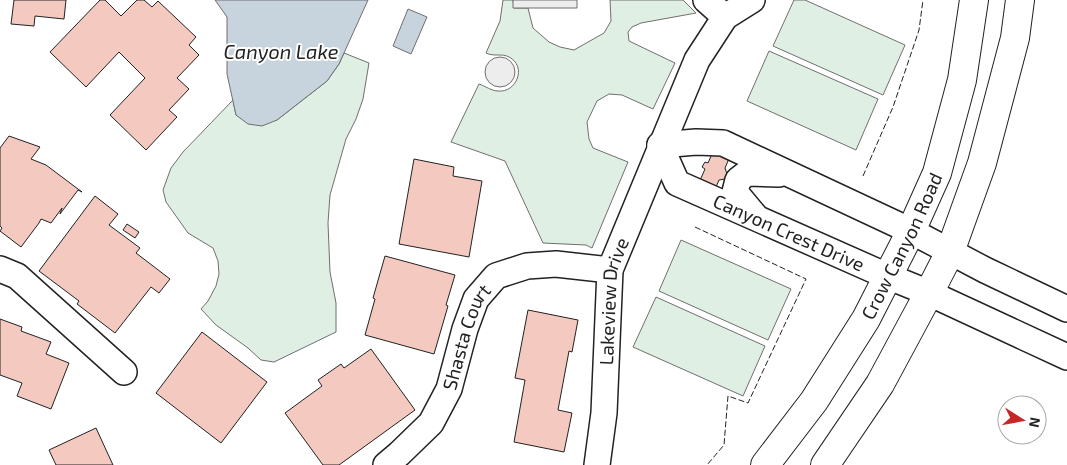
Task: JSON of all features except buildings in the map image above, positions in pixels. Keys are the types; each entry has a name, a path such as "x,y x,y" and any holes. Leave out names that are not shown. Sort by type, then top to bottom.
{"main road":[{"name":"Crow Canyon Road","path":"765,465 814,401 866,319 911,231 936,173 962,80 974,0"},
{"path":"825,465 880,384 950,252 982,163 1015,38 1020,0"}],"street":[{"path":"706,0 725,18 752,0"},
{"name":"Lakeview Drive","path":"597,465 604,413 610,270 660,145 697,60 725,18"},
{"path":"660,145 696,142 722,143 911,231 985,270 1067,309"},
{"name":"Canyon Crest Drive","path":"660,145 677,182 1067,357"},
{"path":"757,219 735,192 738,180 747,172 791,175"},
{"name":"Shasta Court","path":"386,465 431,423 449,389 465,329 476,299 496,276 527,266 556,264 610,270"},
{"path":"0,269 17,276 124,372"}],"green space":[{"path":"503,0 513,0 514,8 528,8 533,28 549,42 574,50 604,33 611,21 610,0 683,0 696,13 641,23 632,27 628,32 629,41 675,63 653,109 622,95 609,94 597,101 587,122 589,139 593,148 628,162 592,248 586,245 543,243 505,161 451,142 479,84 493,90 505,90 515,83 517,78 518,66 514,61 506,56 486,53 500,21"},
{"path":"794,0 805,0 905,45 883,95 773,46"},
{"path":"769,51 878,99 856,150 747,101"},
{"path":"344,53 369,63 363,99 346,139 330,195 328,223 330,272 336,303 336,332 274,362 261,360 216,325 201,309 216,286 219,274 218,261 213,248 188,233 166,202 163,190 171,168 183,152 233,100 236,115 277,120 327,81"},
{"path":"681,240 791,289 768,340 659,291"},
{"path":"656,297 765,346 743,396 633,347"}],"shaded area":[{"path":"513,0 577,0 577,8 513,8"},
{"path":"500,57 511,61 515,72 511,83 500,87 489,83 485,72 489,61"}],"water":[{"name":"Canyon Lake","path":"215,0 368,0 339,64 327,81 277,120 262,126 248,124 236,115 227,74 227,17"},
{"path":"408,9 427,17 411,54 393,46"}],"fence":[{"path":"863,176 893,107 919,30 923,0"},
{"path":"695,227 806,279 748,403 728,396 724,445 707,465"}]}
